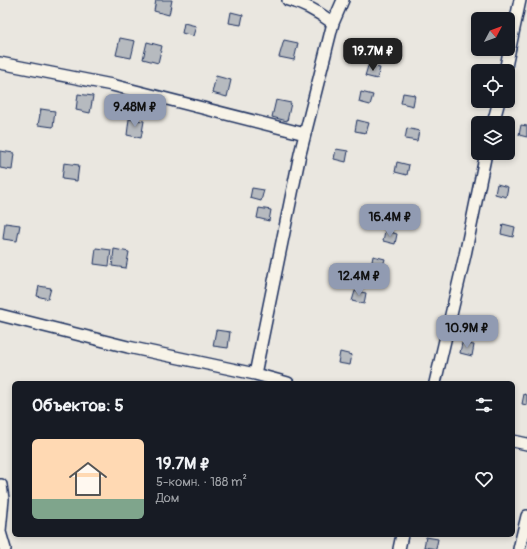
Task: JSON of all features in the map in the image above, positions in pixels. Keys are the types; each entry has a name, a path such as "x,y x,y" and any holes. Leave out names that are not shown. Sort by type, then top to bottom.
{"street":[{"path":"288,0 302,3 333,23"},
{"path":"255,374 293,185 305,134 333,23 343,0"},
{"path":"507,64 520,0"},
{"path":"0,63 118,86 305,134"},
{"path":"435,381 462,269 485,160"},
{"path":"0,316 128,347 255,374 281,381"},
{"path":"515,441 527,444"},
{"path":"0,485 3,498 0,532 5,549"},
{"path":"519,549 527,516"},
{"path":"399,549 402,537"}],"building":[{"path":"156,0 172,0 169,15 154,11"},
{"path":"231,12 243,15 241,25 229,23"},
{"path":"184,23 196,26 193,36 182,33"},
{"path":"120,38 135,41 131,58 116,55"},
{"path":"284,40 298,43 294,60 279,57"},
{"path":"147,42 162,46 158,63 143,59"},
{"path":"368,66 380,68 377,79 365,76"},
{"path":"216,76 231,80 227,97 212,93"},
{"path":"361,92 373,95 370,105 359,102"},
{"path":"403,93 415,95 413,106 401,103"},
{"path":"78,94 93,96 90,113 76,110"},
{"path":"276,100 291,103 287,121 272,117"},
{"path":"41,109 55,111 53,127 38,125"},
{"path":"129,119 144,121 141,138 127,135"},
{"path":"357,120 369,123 366,133 355,131"},
{"path":"521,125 527,126 527,137 519,135"},
{"path":"407,128 419,131 417,141 405,139"},
{"path":"336,149 348,151 346,162 334,159"},
{"path":"0,151 14,153 12,170 0,168"},
{"path":"397,162 409,165 407,175 395,172"},
{"path":"64,163 79,165 77,181 62,179"},
{"path":"497,184 508,187 506,197 495,194"},
{"path":"252,188 264,190 261,201 250,198"},
{"path":"259,208 271,210 269,221 257,218"},
{"path":"5,223 20,225 17,241 3,239"},
{"path":"503,224 515,227 513,237 501,234"},
{"path":"385,231 397,234 395,244 383,241"},
{"path":"96,248 111,250 109,266 94,264"},
{"path":"114,249 129,252 126,268 112,266"},
{"path":"373,256 385,259 382,269 371,267"},
{"path":"39,286 51,288 48,299 37,296"},
{"path":"355,291 366,293 364,304 352,301"},
{"path":"216,330 230,332 228,348 213,346"},
{"path":"462,343 474,345 472,356 460,353"},
{"path":"340,352 352,355 350,365 338,363"},
{"path":"524,394 527,395 527,405 522,404"},
{"path":"426,537 438,539 436,549 424,547"}]}
